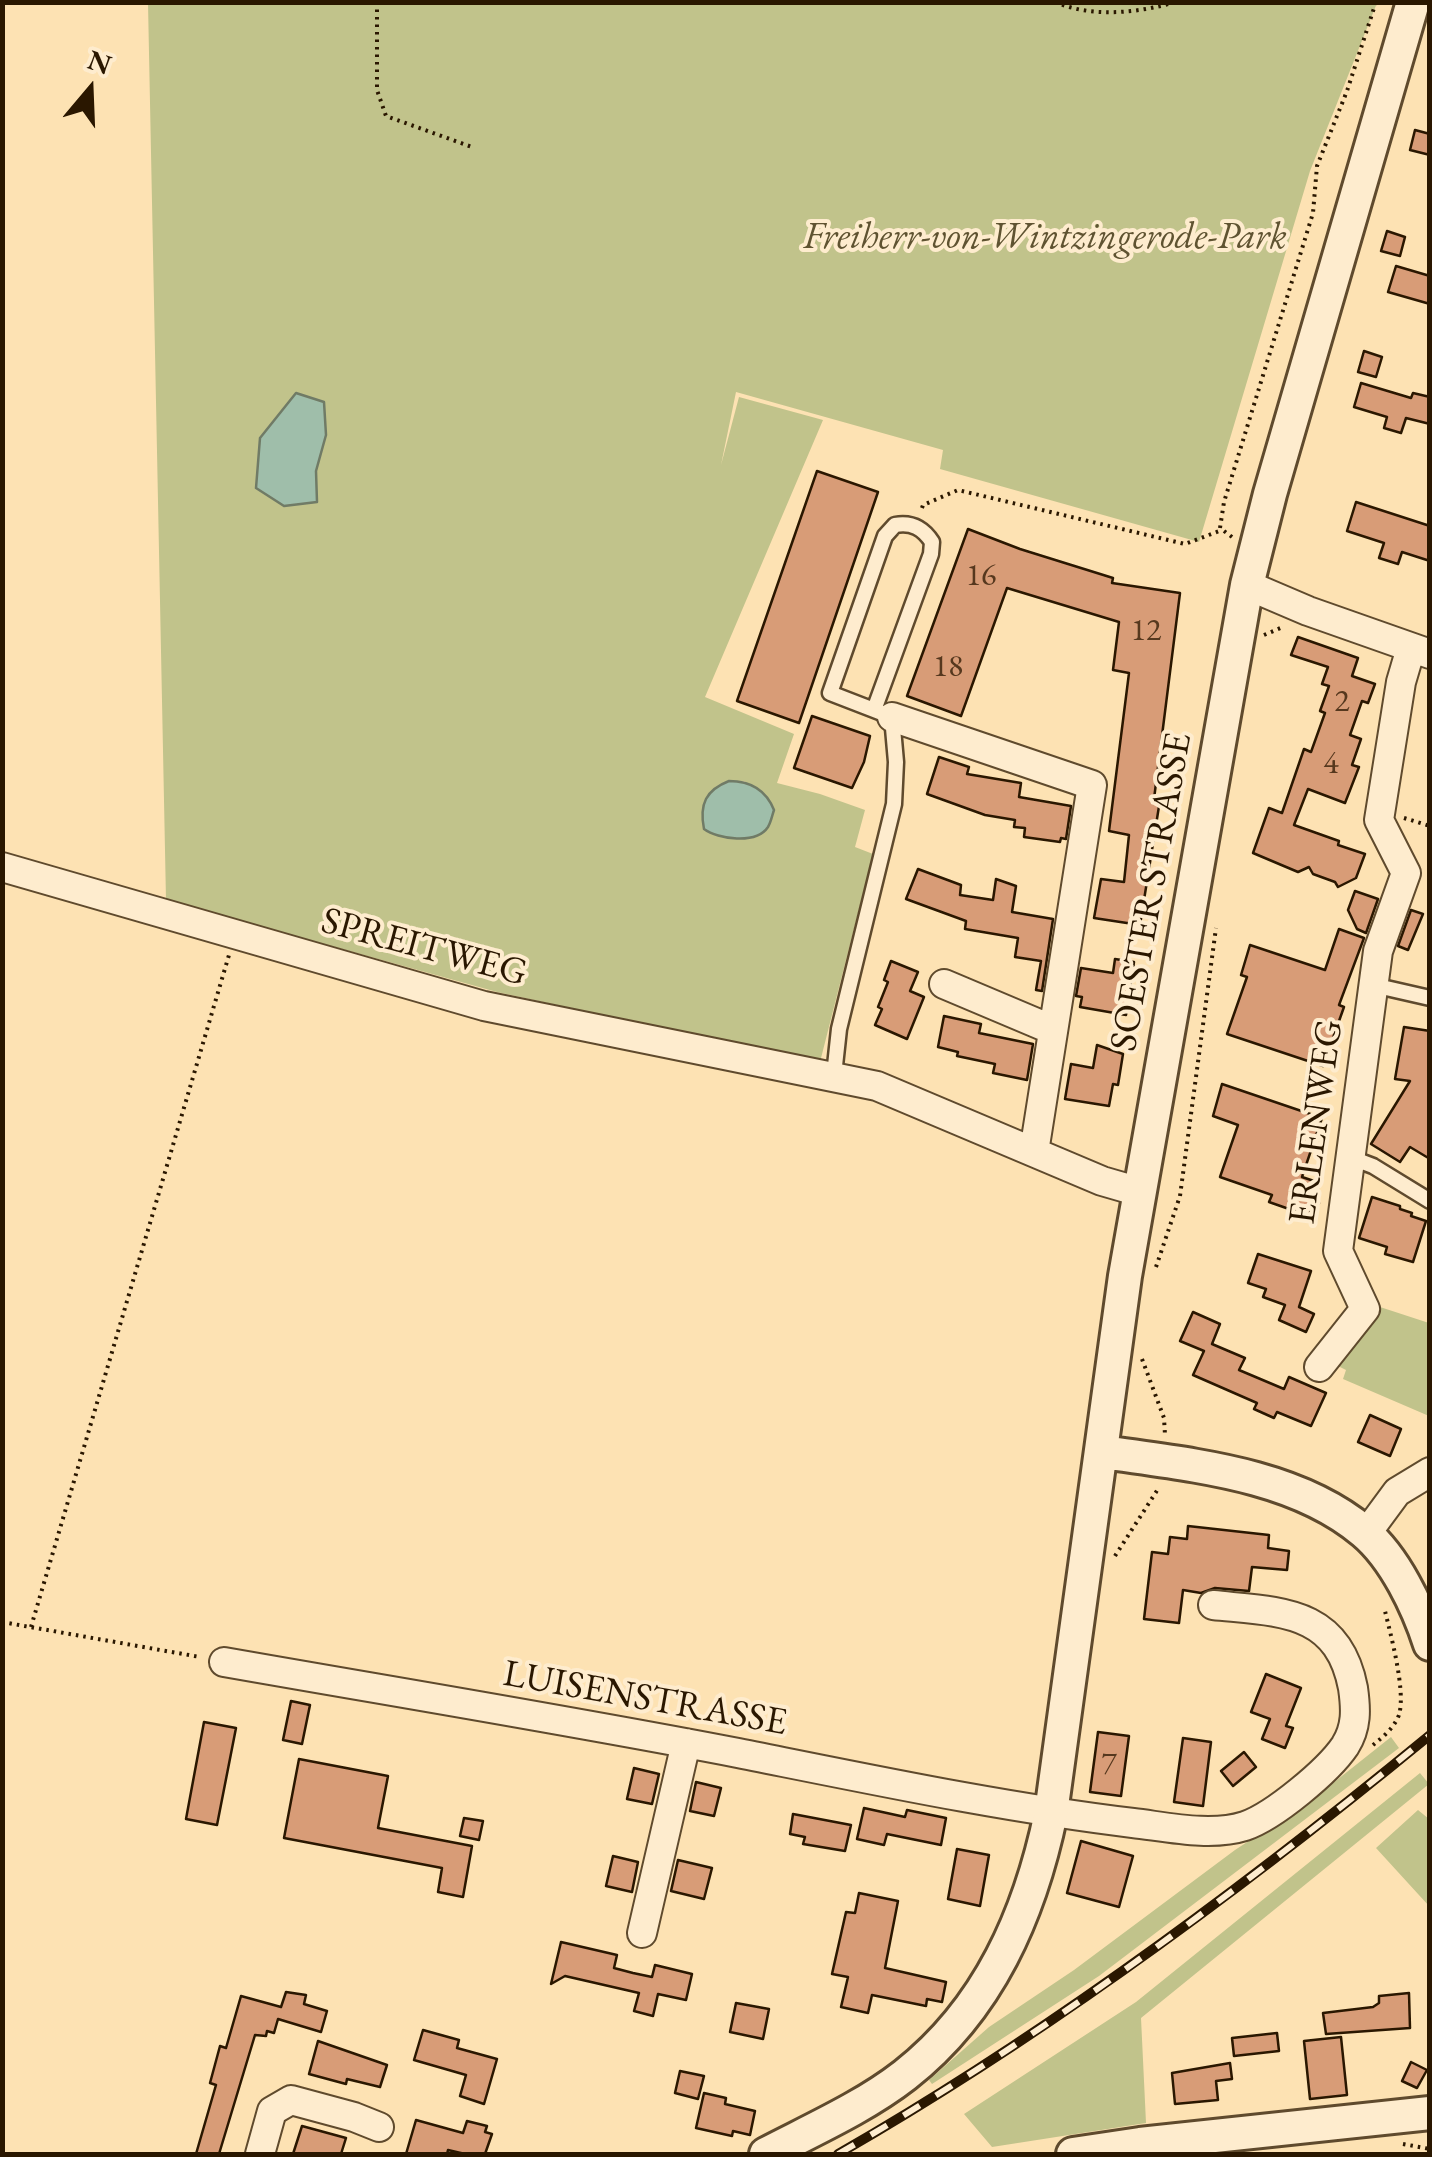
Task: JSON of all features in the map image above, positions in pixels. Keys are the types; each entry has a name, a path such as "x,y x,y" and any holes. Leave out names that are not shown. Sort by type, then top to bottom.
{"street":[{"name":"SOESTER STRASSE","path":"766,2154 904,2076 965,2013 996,1969 1024,1915 1051,1813 1125,1276 1247,585 1413,2"},
{"path":"1247,585 1420,651"},
{"name":"ERLENWEG","path":"1320,1367 1365,1309 1338,1251 1380,944 1406,873 1379,820 1401,682 1420,651"},
{"path":"883,713 1092,786 1034,1152"},
{"name":"SPREITWEG","path":"2,867 484,1006 877,1086 1102,1181 1140,1192"},
{"path":"944,984 1053,1030"},
{"path":"1102,1452 1255,1479 1322,1503 1366,1534 1397,1574 1430,1644"},
{"path":"1366,1534 1397,1492 1430,1472"},
{"path":"1051,1813 1183,1829 1246,1826 1298,1793 1335,1760 1350,1738 1357,1712 1349,1668 1335,1641 1294,1614 1214,1605"},
{"name":"LUISENSTRASSE","path":"224,1662 686,1743 1051,1813"},
{"path":"642,1933 686,1743"},
{"path":"260,2154 272,2111 291,2100 354,2116 379,2127"},
{"path":"1073,2154 1430,2113"}],"lane":[{"path":"834,1075 839,1029 894,804 896,762 883,713 931,554 932,542 926,532 914,526 895,525 885,536 830,693 883,713"},
{"name":"ERLENWEG","path":"1373,985 1430,998"},
{"path":"1352,1158 1373,1166 1430,1201"}],"path":[{"path":"377,2 377,90 386,116 472,147"},
{"path":"1055,2 1073,10 1124,12 1176,2"},
{"path":"1257,545 1229,536 1220,528 1224,502 1314,213 1318,166 1376,2"},
{"path":"914,526 923,504 958,490 1185,544 1222,530"},
{"path":"1154,1274 1180,1196 1216,928"},
{"path":"31,1627 235,936"},
{"path":"1109,1564 1158,1493 1164,1418 1140,1347"},
{"path":"1371,1746 1388,1734 1399,1714 1399,1687 1384,1606"},
{"path":"2,1622 224,1662"}],"green space":[{"name":"Freiherr-von-Wintzingerode-Park","path":"148,3 1377,3 1310,171 1199,542 940,469 943,450 736,392 721,465 739,397 823,420 705,697 794,734 777,783 865,810 855,847 873,854 820,1062 497,992 166,900","holes":["729,781 745,781 768,827 745,836 704,828 704,805 710,793"]},
{"path":"1380,1307 1429,1323 1429,1416 1343,1379 1346,1370 1333,1357 1372,1308"},
{"path":"1391,1737 1399,1748 1099,1976 932,2084 929,2080 989,2027 1074,1970 1235,1850 1313,1799"},
{"path":"1420,1773 1429,1784 1141,2018 1146,2123 992,2147 964,2114 1136,2002"},
{"path":"1418,1810 1429,1819 1429,1906 1376,1848"}],"shaded area":[{"path":"296,393 324,402 326,435 316,471 317,502 284,506 256,488 260,438"},
{"path":"729,781 757,788 771,803 774,810 762,833 737,838 704,829 706,799"}],"building":[{"path":"1415,130 1430,134 1430,155 1410,150"},
{"path":"1387,231 1405,237 1400,256 1381,251"},
{"path":"1396,266 1430,276 1430,304 1388,292"},
{"path":"1364,351 1382,357 1376,377 1358,372"},
{"path":"1361,383 1411,398 1413,393 1430,397 1430,424 1406,418 1401,433 1384,428 1387,417 1354,407"},
{"path":"817,471 878,492 799,723 737,701"},
{"path":"1356,502 1430,526 1430,561 1402,552 1398,564 1379,558 1384,543 1347,531"},
{"path":"968,529 1113,578 1112,583 1180,593 1154,799 1160,800 1140,925 1094,918 1101,879 1124,882 1129,835 1109,831 1129,673 1113,670 1119,622 1007,588 961,716 907,696"},
{"path":"1298,637 1358,658 1352,676 1375,684 1368,703 1362,701 1350,735 1361,739 1352,765 1359,767 1345,803 1308,789 1294,825 1365,854 1356,878 1338,887 1335,882 1313,874 1309,867 1298,872 1253,853 1269,808 1282,813 1304,749 1311,752 1325,713 1320,711 1329,686 1322,684 1328,667 1291,655"},
{"path":"812,716 870,736 852,788 794,768"},
{"path":"939,757 969,767 967,774 1021,783 1019,797 1071,806 1066,839 1061,838 1060,842 1024,837 1025,828 1014,827 1015,820 985,815 927,794"},
{"path":"918,869 961,885 960,895 993,900 996,879 1016,886 1012,912 1053,919 1042,991 1036,990 1041,961 1015,957 1018,938 965,929 966,921 906,899"},
{"path":"1355,891 1378,899 1366,933 1357,929 1348,910"},
{"path":"1411,910 1423,914 1408,950 1398,946"},
{"path":"1339,929 1364,938 1339,1005 1344,1007 1323,1066 1227,1034 1247,977 1241,975 1250,945 1325,970"},
{"path":"1115,959 1134,962 1126,1015 1080,1007 1082,997 1076,996 1081,968 1113,973"},
{"path":"891,961 918,972 910,991 924,997 907,1039 875,1025"},
{"path":"944,1016 981,1024 979,1033 1033,1044 1027,1080 993,1073 995,1064 957,1056 958,1052 938,1047"},
{"path":"1404,1027 1430,1031 1430,1159 1410,1147 1400,1162 1371,1144 1410,1081 1395,1079"},
{"path":"1097,1045 1123,1054 1118,1085 1113,1084 1109,1106 1065,1099 1071,1064 1093,1068"},
{"path":"1222,1084 1322,1118 1302,1177 1320,1183 1315,1195 1319,1203 1312,1207 1309,1216 1269,1202 1272,1195 1220,1177 1238,1125 1213,1116"},
{"path":"1372,1197 1400,1206 1411,1216 1426,1221 1413,1262 1385,1254 1387,1247 1359,1238"},
{"path":"1258,1254 1311,1271 1299,1307 1314,1314 1306,1332 1279,1320 1285,1305 1263,1297 1266,1289 1248,1283"},
{"path":"1193,1312 1220,1324 1212,1344 1245,1358 1239,1370 1284,1389 1289,1377 1326,1393 1311,1426 1277,1412 1274,1418 1254,1409 1257,1403 1193,1375 1204,1351 1180,1341"},
{"path":"1370,1415 1401,1429 1390,1456 1358,1442"},
{"path":"1188,1526 1269,1535 1268,1548 1289,1551 1287,1570 1252,1567 1249,1591 1183,1590 1179,1623 1144,1619 1152,1552 1168,1554 1170,1537 1187,1539"},
{"path":"1266,1674 1301,1688 1286,1726 1293,1728 1285,1748 1262,1739 1270,1719 1251,1712"},
{"path":"291,1701 310,1705 302,1744 283,1740"},
{"path":"204,1722 236,1728 217,1825 186,1819"},
{"path":"1098,1732 1129,1736 1121,1796 1090,1792"},
{"path":"1183,1738 1211,1742 1203,1806 1174,1802"},
{"path":"1244,1752 1256,1767 1233,1786 1221,1771"},
{"path":"299,1759 388,1776 378,1828 472,1846 463,1897 438,1892 442,1868 284,1838"},
{"path":"634,1768 659,1774 652,1804 627,1799"},
{"path":"696,1782 721,1788 714,1816 690,1811"},
{"path":"864,1808 905,1817 907,1810 946,1818 941,1845 887,1834 884,1845 857,1839"},
{"path":"793,1814 851,1825 845,1851 803,1844 805,1837 790,1834"},
{"path":"464,1818 483,1821 479,1840 460,1836"},
{"path":"1081,1841 1133,1856 1119,1907 1067,1893"},
{"path":"957,1849 989,1855 980,1906 948,1899"},
{"path":"613,1856 638,1862 632,1892 606,1886"},
{"path":"678,1860 712,1868 704,1899 671,1891"},
{"path":"859,1893 898,1901 885,1968 946,1982 942,2002 927,1999 926,2006 872,1995 868,2013 841,2007 848,1977 832,1974 846,1912 855,1913"},
{"path":"561,1942 617,1955 614,1968 633,1973 652,1977 655,1965 692,1974 686,2000 658,1994 653,2016 634,2011 639,1993 565,1976 551,1984"},
{"path":"286,1992 306,1995 304,2004 327,2011 321,2032 278,2019 274,2033 255,2035 219,2154 196,2154 216,2085 210,2083 220,2046 226,2048 241,1996 281,2007"},
{"path":"1409,1993 1410,2028 1326,2034 1323,2013 1373,2007 1379,2003 1379,1996"},
{"path":"736,2003 769,2009 763,2039 730,2032"},
{"path":"423,2030 459,2040 457,2048 497,2059 484,2104 460,2096 466,2075 414,2060"},
{"path":"1277,2033 1279,2051 1234,2056 1232,2038"},
{"path":"1341,2037 1347,2095 1310,2099 1304,2041"},
{"path":"318,2041 387,2065 380,2087 347,2079 346,2084 309,2074"},
{"path":"1411,2062 1427,2070 1417,2088 1402,2081"},
{"path":"1230,2063 1232,2079 1216,2081 1218,2100 1175,2104 1172,2073"},
{"path":"680,2071 704,2076 698,2099 675,2093"},
{"path":"704,2093 726,2098 725,2104 755,2111 750,2135 733,2131 732,2136 696,2128"},
{"path":"416,2120 463,2133 467,2121 487,2126 485,2132 492,2134 485,2154 448,2150 447,2154 406,2154"},
{"path":"302,2126 346,2138 341,2154 293,2154"}],"railway":[{"path":"838,2154 992,2060 1143,1957 1289,1848 1430,1735"}]}
